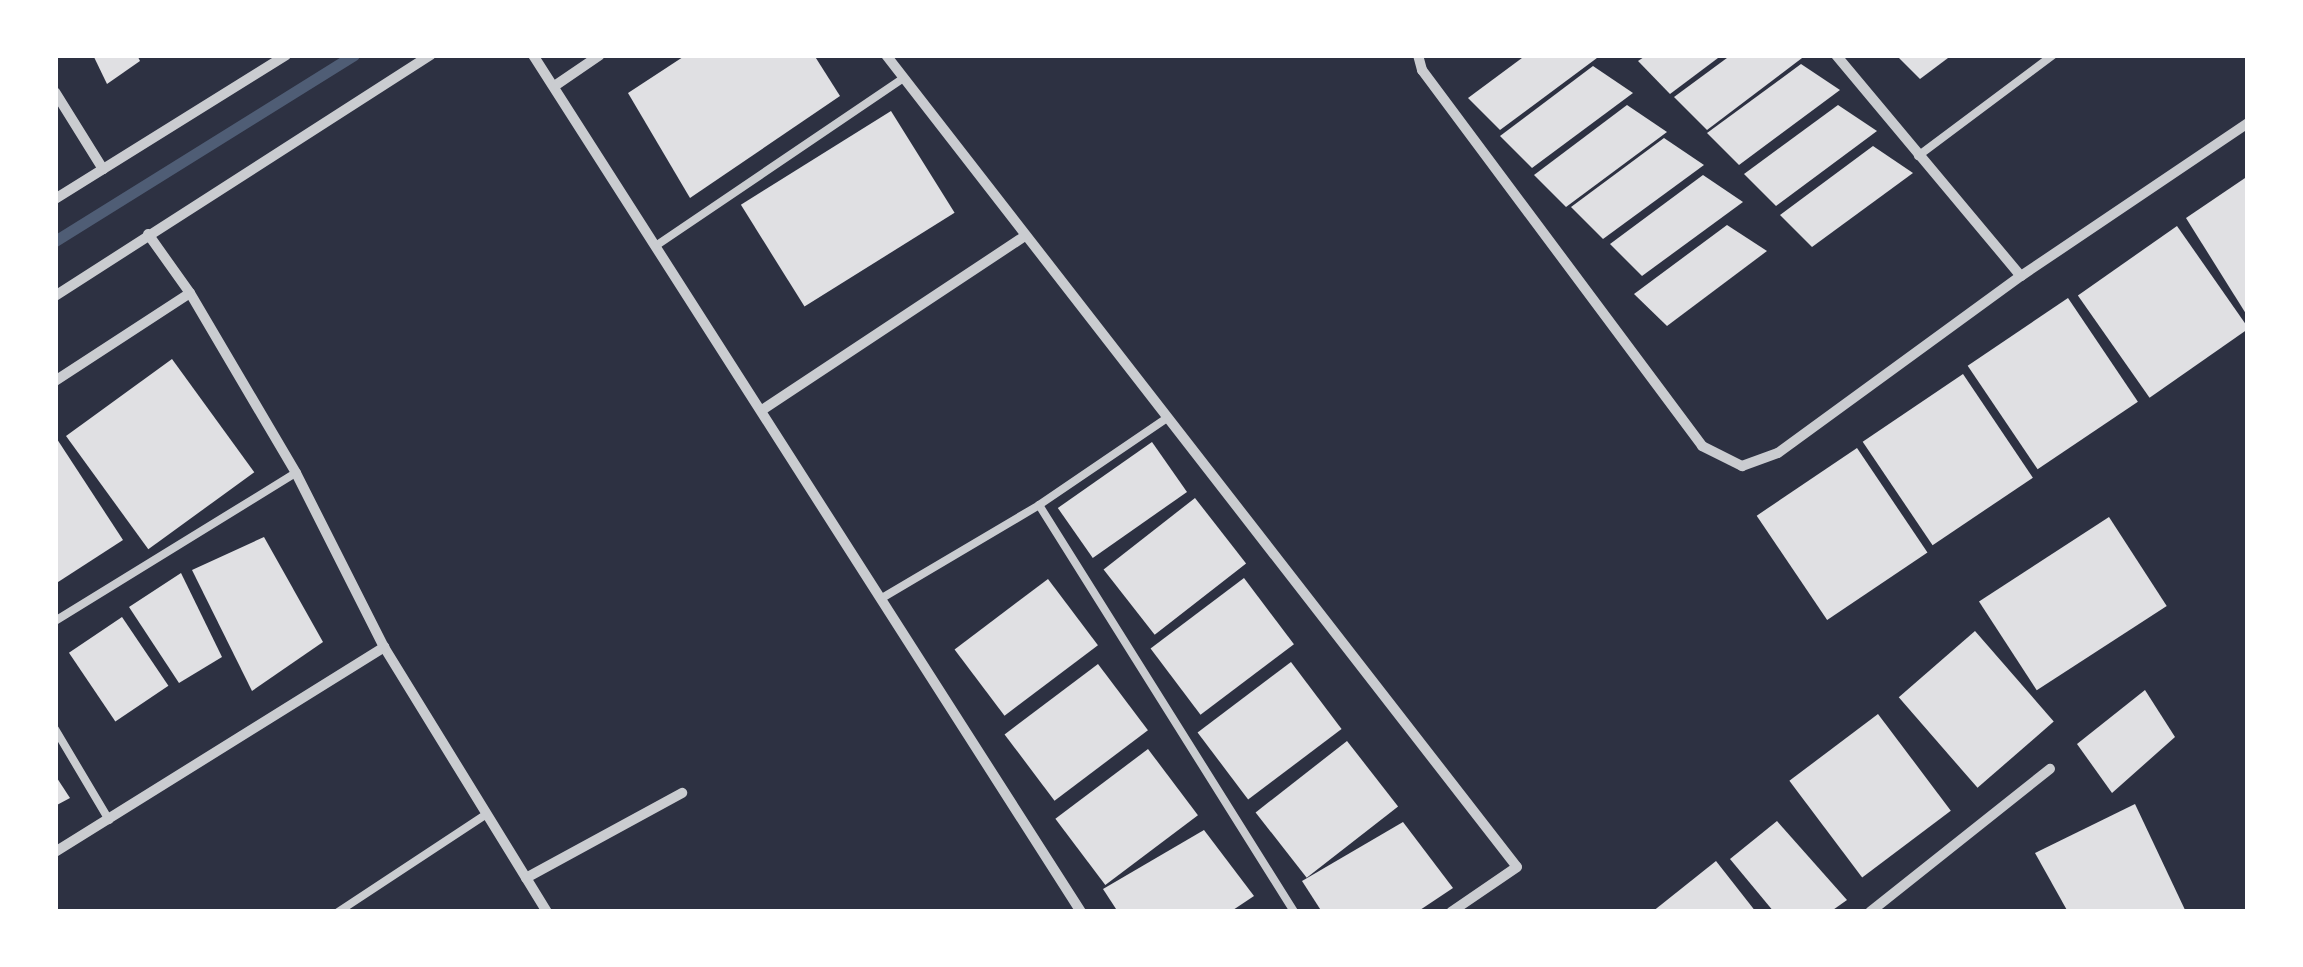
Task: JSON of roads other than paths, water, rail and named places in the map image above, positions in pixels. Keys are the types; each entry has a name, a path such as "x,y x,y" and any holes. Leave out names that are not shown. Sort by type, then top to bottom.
{"street":[{"path":"55,199 286,55"},
{"path":"55,296 432,55"},
{"path":"534,55 1080,912"},
{"path":"556,85 600,55"},
{"path":"886,55 1517,867 1451,912"},
{"path":"1418,55 1422,70 1702,446 1742,466 1778,453 2021,276 2248,123"},
{"path":"1836,55 2021,276"},
{"path":"55,92 103,169"},
{"path":"148,234 190,293 296,473 384,647 547,912"},
{"path":"762,410 1025,236"},
{"path":"55,380 190,293"},
{"path":"55,852 384,647"},
{"path":"1870,912 2050,768"},
{"path":"526,878 682,793"}],"lane":[{"path":"1918,156 2053,55"},
{"path":"658,245 902,78"},
{"path":"882,598 1039,506 1167,418"},
{"path":"55,621 296,473"},
{"path":"1039,506 1294,912"},
{"path":"55,729 109,820"},
{"path":"338,912 485,815"}],"waterway":[{"path":"55,241 354,55"}]}
